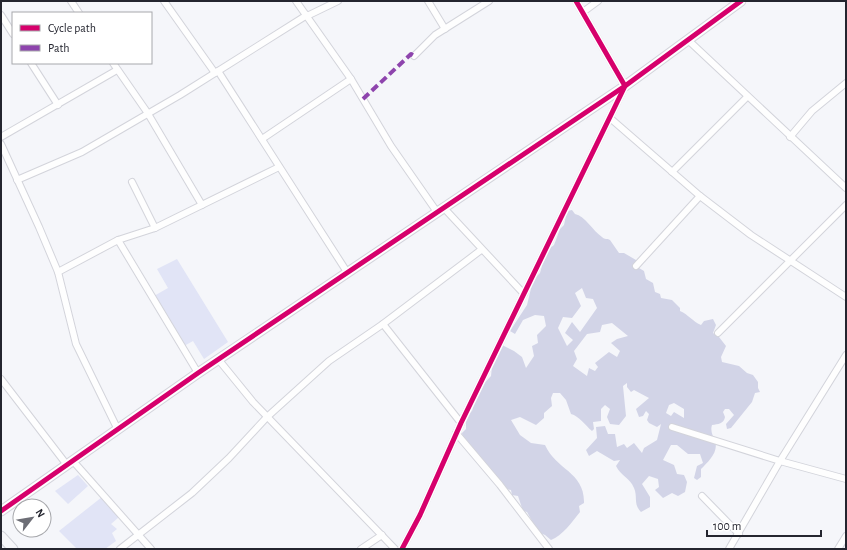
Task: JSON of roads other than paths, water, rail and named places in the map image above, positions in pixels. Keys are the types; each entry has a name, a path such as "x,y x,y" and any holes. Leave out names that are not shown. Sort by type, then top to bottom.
{"street":[{"path":"71,1 78,12"},
{"path":"164,1 217,72 262,139 347,272"},
{"path":"296,1 351,79 391,146 440,210 524,294"},
{"path":"17,180 82,152 147,112 217,72 307,16 338,1"},
{"path":"428,1 445,29"},
{"path":"414,56 435,35 488,1"},
{"path":"576,1 625,86"},
{"path":"583,12 598,1"},
{"path":"1,511 198,373 625,86 740,1"},
{"path":"1,15 12,32"},
{"path":"688,40 747,97 846,188"},
{"path":"32,64 58,105"},
{"path":"114,64 147,112 202,205"},
{"path":"1,137 117,70"},
{"path":"262,139 351,79"},
{"path":"790,137 812,111 846,83"},
{"path":"402,549 456,433 625,86"},
{"path":"672,172 747,97"},
{"path":"610,118 700,196 751,235 846,297"},
{"path":"1,144 40,227 58,272 76,344 118,430"},
{"path":"58,272 118,240 155,228 279,167"},
{"path":"132,182 155,228"},
{"path":"636,266 700,196"},
{"path":"718,333 846,205"},
{"path":"118,240 198,373"},
{"path":"120,549 203,483 229,458 267,417 329,361 383,324 481,250"},
{"path":"383,324 461,423"},
{"path":"729,549 780,461 846,355"},
{"path":"218,360 267,417 395,549"},
{"path":"1,379 70,463 139,534 151,549"},
{"path":"672,427 780,461 846,479"},
{"path":"456,433 500,485 550,549"},
{"path":"702,496 739,534"},
{"path":"361,549 382,535"},
{"path":"1,536 13,549"},
{"path":"838,549 846,536"}]}
